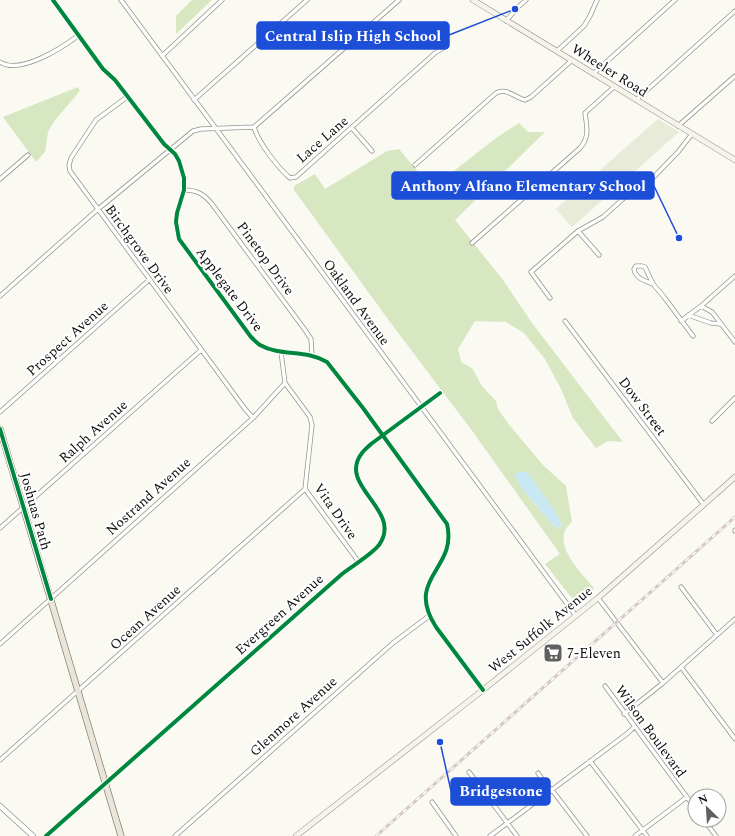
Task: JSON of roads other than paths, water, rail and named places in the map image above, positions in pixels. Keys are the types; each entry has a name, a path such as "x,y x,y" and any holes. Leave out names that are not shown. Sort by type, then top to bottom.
{"main road":[{"name":"Wheeler Road","path":"473,0 735,160"},
{"name":"Joshuas Path","path":"0,429 121,836"},
{"name":"West Suffolk Avenue","path":"296,836 576,616 735,477"},
{"name":"Joshuas Path","path":"115,819 117,836"}],"street":[{"name":"Applegate Drive","path":"53,0 103,69 115,80 164,144 175,154 182,170 184,190 177,213 177,230 182,242 251,337 260,345 281,352 312,355 327,362 447,524 449,534 448,546 442,561 428,583 425,594 426,605 429,616 483,690"},
{"name":"Oakland Avenue","path":"121,0 576,616"},
{"path":"162,56 222,0"},
{"path":"194,100 307,0"},
{"path":"0,296 97,210 169,149 193,131 254,127 399,0"},
{"path":"506,21 516,8 526,0"},
{"path":"557,51 584,26 597,0"},
{"path":"592,74 675,0"},
{"path":"636,100 735,11"},
{"path":"0,62 12,67 20,66 55,51 79,35"},
{"name":"Lace Lane","path":"254,127 256,135 283,172 290,178 296,176 435,53 444,48"},
{"path":"415,165 496,93 501,90 507,91 525,100 531,97 571,61"},
{"path":"678,126 735,76"},
{"path":"472,243 584,144 587,136 585,113 614,87"},
{"name":"Birchgrove Drive","path":"127,97 96,120 70,158 70,171 97,210 252,418"},
{"path":"352,128 372,151"},
{"path":"550,298 531,272 578,231 604,217 624,198 644,187 678,152 692,134"},
{"path":"0,179 28,155"},
{"name":"Pinetop Drive","path":"184,190 199,192 212,204 311,339 312,355"},
{"path":"578,231 599,255"},
{"path":"652,284 644,281 636,274 634,269 636,266 645,267 652,284 664,297 693,336"},
{"path":"681,321 701,306 735,276"},
{"name":"Prospect Avenue","path":"0,412 149,280"},
{"path":"701,306 712,312 735,342"},
{"path":"688,315 711,323 720,324"},
{"name":"Dow Street","path":"565,321 704,505"},
{"name":"Ralph Avenue","path":"0,528 201,350"},
{"path":"281,352 285,383"},
{"name":"Nostrand Avenue","path":"0,644 252,418 285,383"},
{"name":"Vita Drive","path":"285,383 310,417 312,424 312,436 304,489 358,561"},
{"name":"Evergreen Avenue","path":"46,836 319,594 379,545 383,536 383,518 357,479 356,470 358,461 362,453 382,435 440,393"},
{"path":"712,421 735,398"},
{"name":"Ocean Avenue","path":"0,760 304,489"},
{"path":"681,587 717,635"},
{"path":"598,598 663,683"},
{"name":"Glenmore Avenue","path":"175,836 393,643 429,616"},
{"path":"624,714 663,683 735,619"},
{"path":"681,667 735,739"},
{"name":"Wilson Boulevard","path":"605,686 624,714 687,797"},
{"path":"490,836 634,727"},
{"path":"590,761 647,836"},
{"path":"469,772 517,836"},
{"path":"538,773 586,836"},
{"path":"635,836 687,797"},
{"path":"432,802 456,836"},
{"path":"0,806 32,836"}],"water":[{"path":"519,472 527,472 555,511 562,526 559,528 553,525 524,491 514,475"}],"railway":[{"path":"376,836 735,517"}],"place":[{"name":"Central Islip High School","path":"515,9"},
{"name":"Anthony Alfano Elementary School","path":"679,238"},
{"name":"7-Eleven","path":"553,653"},
{"name":"Bridgestone","path":"440,742"}]}
